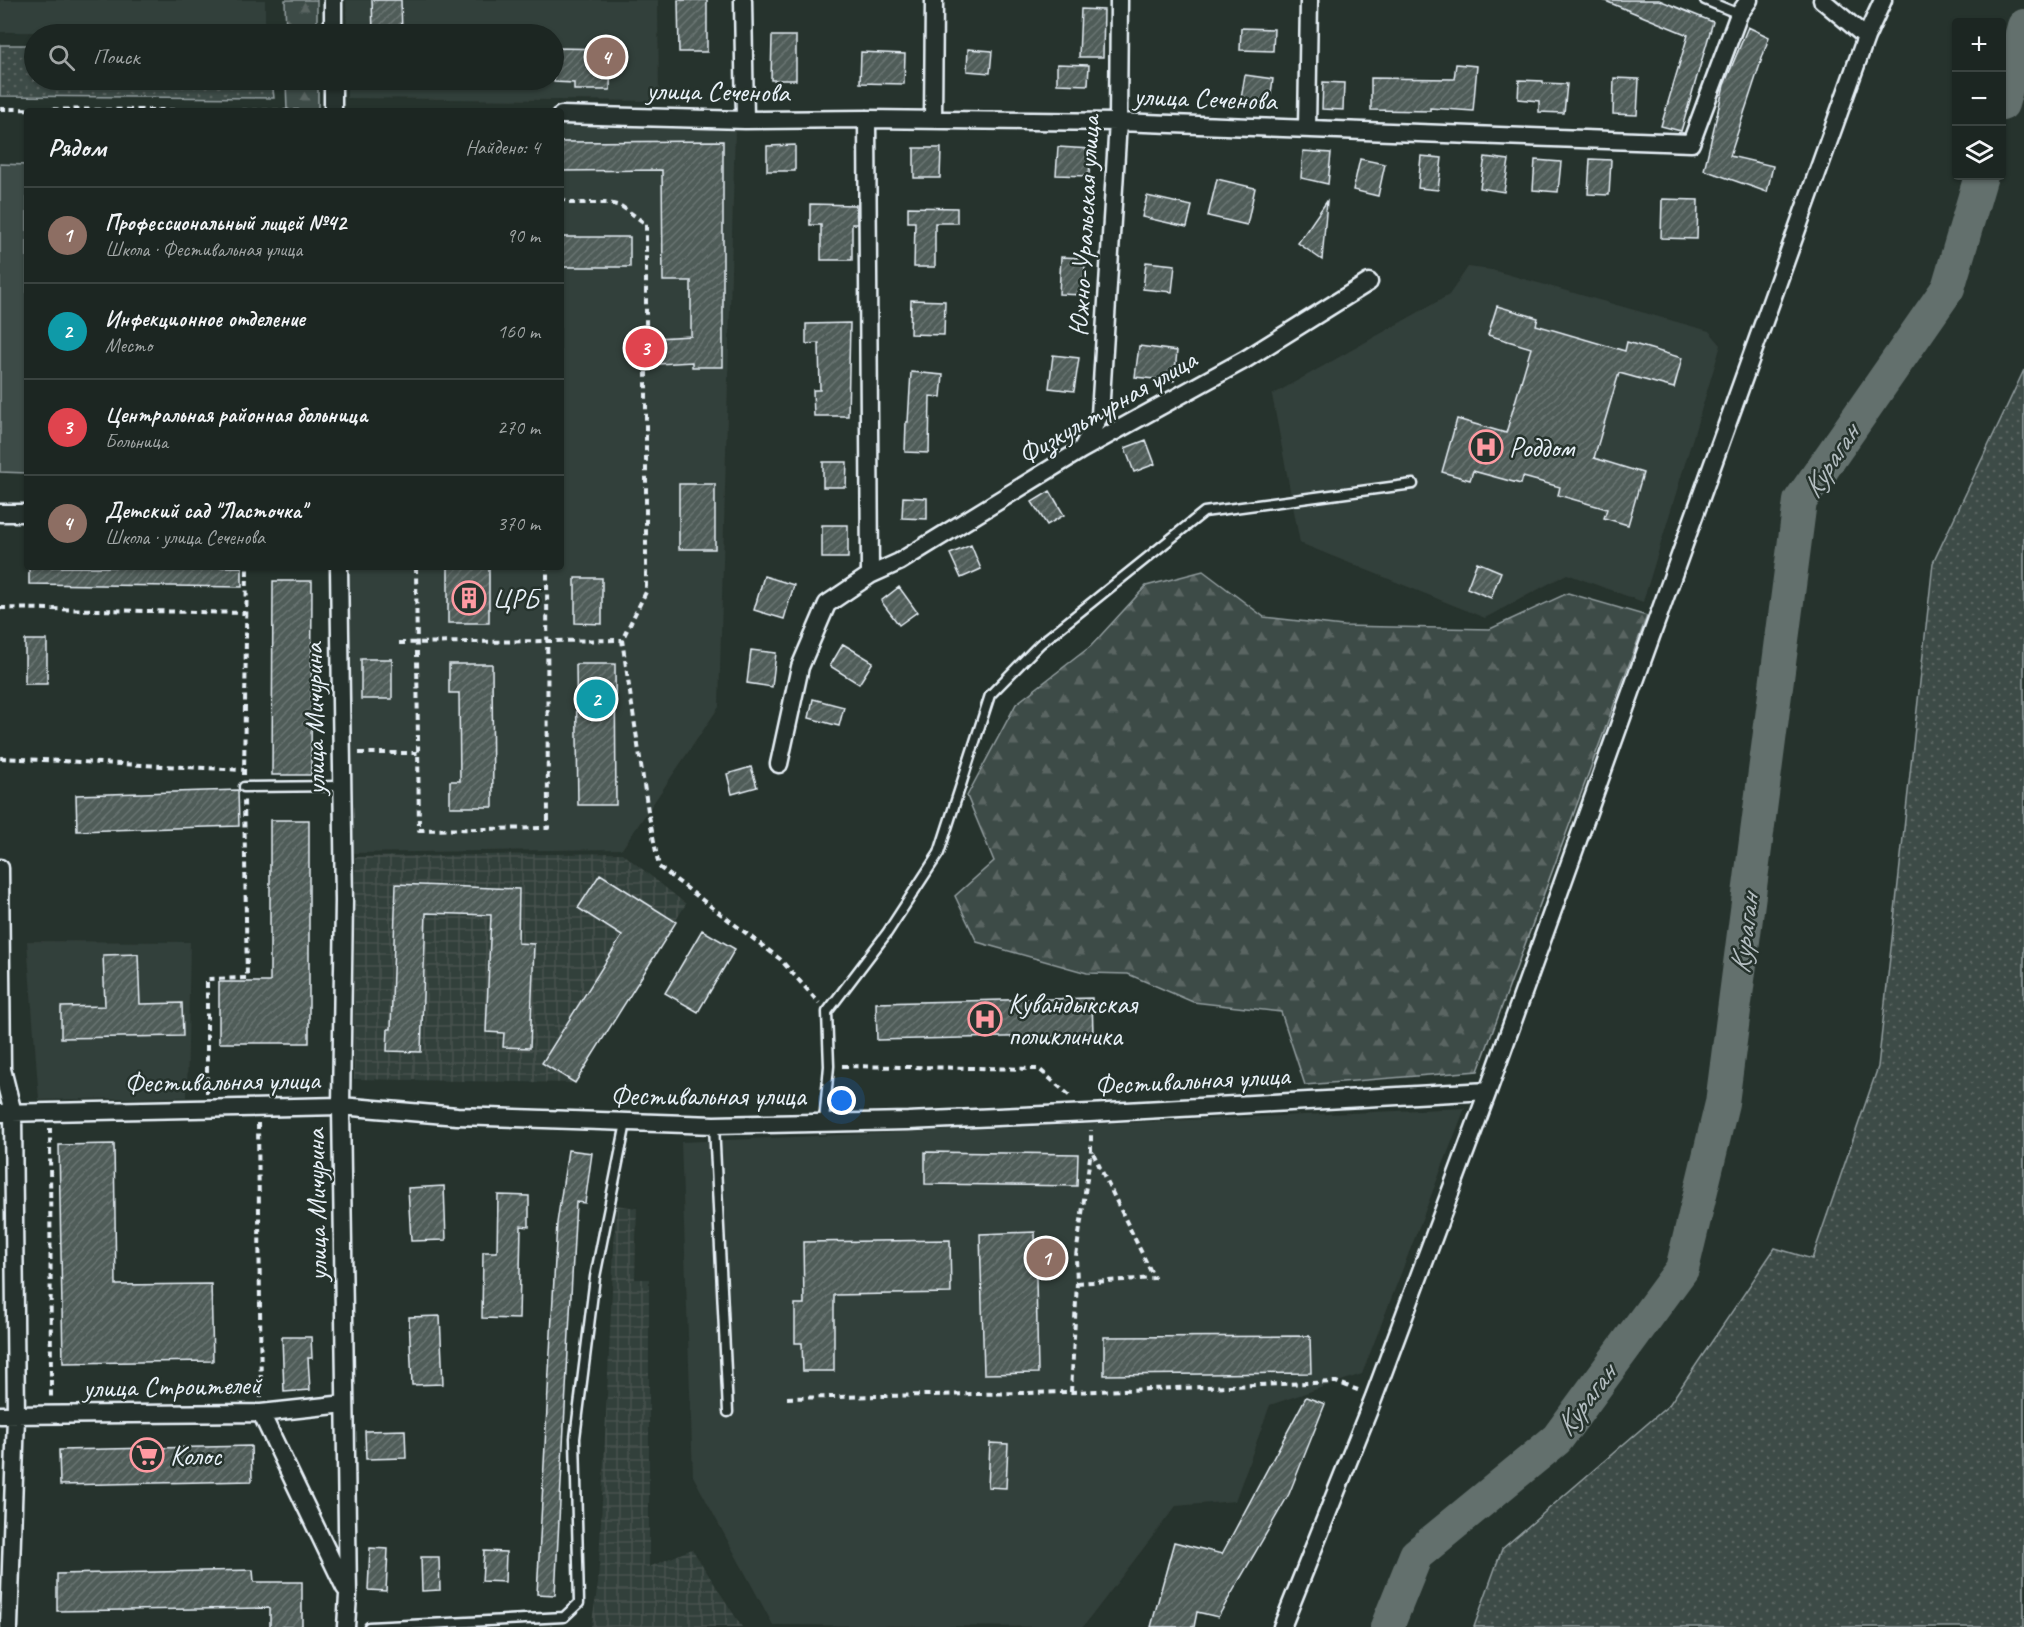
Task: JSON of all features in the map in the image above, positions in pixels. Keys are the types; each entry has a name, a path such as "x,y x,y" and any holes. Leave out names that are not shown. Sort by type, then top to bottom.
{"street":[{"path":"333,0 333,24"},
{"path":"743,0 745,120"},
{"path":"933,120 934,0"},
{"name":"Южно-Уральская улица","path":"1081,450 1100,415 1118,122 1119,0"},
{"path":"1307,129 1310,0"},
{"path":"1822,0 1866,37"},
{"path":"1282,1627 1374,1397 1488,1090 1866,37 1883,0"},
{"name":"улица Сеченова","path":"564,115 745,120 1118,122 1691,143 1744,7"},
{"path":"333,90 333,108"},
{"path":"867,119 870,575"},
{"name":"Физкультурная улица","path":"779,764 800,667 827,604 870,575 899,562 1081,450 1246,359 1369,282"},
{"path":"0,513 24,513"},
{"name":"улица Мичурина","path":"339,570 344,901 341,1106 348,1595 346,1627"},
{"path":"0,868 2,1069 6,1113 9,1627"},
{"name":"Фестивальная улица","path":"6,1113 341,1106 457,1116 714,1125 908,1121 1090,1113 1488,1090"},
{"name":"улица Строителей","path":"8,1415 261,1413 345,1404"},
{"path":"261,1413 348,1595"}],"lane":[{"path":"1705,0 1744,7"},
{"path":"824,1122 829,1066 827,1012 887,933 939,853 990,695 1040,644 1204,512 1413,484"},
{"path":"244,787 342,786"},
{"path":"369,1627 564,1617 579,1603 574,1438 595,1277 626,1123"},
{"path":"714,1125 728,1412"}],"path":[{"path":"0,109 24,109"},
{"path":"564,200 567,203 609,203 621,206 646,224 646,592 622,640 648,811 659,867 780,959 827,1012"},
{"path":"207,1109 207,979 247,978 244,787 247,570"},
{"path":"416,570 419,830 548,828 547,570"},
{"path":"0,608 245,613"},
{"path":"399,643 622,640"},
{"path":"341,753 418,753"},
{"path":"0,758 244,770"},
{"path":"829,1066 1039,1069 1090,1113 1091,1150 1076,1256 1077,1283 1071,1392"},
{"path":"258,1107 261,1413"},
{"path":"50,1112 51,1415"},
{"path":"1077,1283 1154,1278 1091,1150"},
{"path":"787,1398 1071,1392 1336,1382 1374,1397"}],"shaded area":[{"path":"0,0 265,0 265,24 24,24 24,32 0,32"},
{"path":"346,0 658,0 659,101 347,98 347,90 564,90 564,24 347,24"},
{"path":"564,124 735,128 719,707 622,849 353,853 349,570 564,570"},
{"name":"Роддом","path":"1468,267 1492,270 1709,331 1721,345 1643,602 1567,574 1485,618 1300,543 1272,395 1449,295"},
{"path":"622,853 686,904 575,1083 354,1079 355,857"},
{"path":"27,941 190,942 187,1097 39,1100"},
{"path":"1465,1108 1362,1374 1270,1405 1235,1501 1176,1506 1083,1627 773,1625 693,1476 681,1142"},
{"path":"616,1205 637,1208 635,1279 649,1279 649,1567 692,1549 742,1627 591,1627 598,1584"}],"green space":[{"path":"285,0 317,0 317,24 286,24"},
{"path":"0,45 24,45 24,90 273,90 274,98 0,96"},
{"path":"286,90 318,90 318,108 287,108"},
{"path":"0,164 24,165 24,473 0,472"},
{"path":"2024,370 2024,1627 1474,1627 1502,1549 1669,1405 1775,1248 1812,1259 1878,1067 1933,563"},
{"path":"1203,571 1264,617 1343,626 1490,629 1568,593 1647,616 1478,1071 1305,1085 1281,1012 1193,1002 1128,974 1087,973 977,942 955,896 994,861 967,796 1016,704 1091,646 1146,586"}],"building":[{"path":"372,0 401,0 402,24 373,24"},
{"path":"678,0 707,0 707,52 679,52"},
{"path":"1603,0 1659,0 1713,22 1681,131 1661,126 1688,35"},
{"path":"1081,9 1104,10 1103,57 1079,57"},
{"path":"1748,27 1769,37 1730,156 1773,166 1767,192 1704,170 1724,85"},
{"path":"1241,28 1274,29 1273,51 1240,50"},
{"path":"772,36 796,36 796,80 771,80"},
{"path":"564,48 611,49 610,90 574,90 574,83 564,82"},
{"path":"968,49 992,51 990,73 967,71"},
{"path":"861,52 905,54 904,84 860,83"},
{"path":"1057,64 1089,65 1088,85 1057,84"},
{"path":"1456,64 1477,66 1473,111 1430,108 1430,111 1371,110 1371,78 1454,79"},
{"path":"1245,75 1273,79 1269,109 1240,105"},
{"path":"1614,78 1639,79 1637,115 1613,114"},
{"path":"1519,80 1567,84 1564,113 1539,112 1539,101 1518,99"},
{"path":"1323,82 1344,83 1343,110 1322,109"},
{"path":"723,141 723,367 692,367 692,362 658,364 656,338 691,336 691,281 663,281 662,170 564,171 564,142"},
{"path":"795,145 795,171 767,171 767,146"},
{"path":"1058,147 1091,149 1089,176 1056,175"},
{"path":"914,148 941,148 940,178 914,178"},
{"path":"1303,151 1331,153 1328,184 1301,178"},
{"path":"1421,156 1442,158 1438,190 1418,188"},
{"path":"1485,157 1509,160 1504,192 1480,188"},
{"path":"1360,159 1385,164 1378,196 1353,190"},
{"path":"1590,159 1611,160 1609,195 1588,194"},
{"path":"1535,160 1561,162 1558,192 1533,190"},
{"path":"1217,179 1255,188 1247,225 1208,216"},
{"path":"1147,196 1192,206 1187,227 1142,217"},
{"path":"1662,199 1698,200 1697,239 1661,238"},
{"path":"1327,201 1322,260 1298,243"},
{"path":"810,204 856,205 857,224 852,224 852,260 821,260 821,225 810,225"},
{"path":"908,207 957,208 957,223 935,223 935,267 914,267 915,222 908,222"},
{"path":"564,237 630,237 630,267 564,267"},
{"path":"1061,257 1085,258 1084,295 1059,294"},
{"path":"1146,262 1175,265 1172,292 1143,289"},
{"path":"911,300 945,301 944,335 910,334"},
{"path":"1497,306 1538,318 1536,325 1625,351 1627,342 1682,358 1674,388 1619,373 1594,458 1643,473 1628,525 1604,518 1607,509 1558,495 1560,487 1523,477 1521,484 1473,471 1470,480 1442,472 1457,419 1506,433 1531,348 1488,335"},
{"path":"850,323 848,416 814,416 813,390 820,390 819,343 806,344 806,324"},
{"path":"1139,346 1177,351 1174,381 1135,377"},
{"path":"1053,355 1079,358 1074,391 1049,388"},
{"path":"911,372 943,375 941,397 930,396 929,453 905,452"},
{"path":"1146,440 1155,464 1134,472 1125,448"},
{"path":"823,462 847,462 846,487 823,487"},
{"path":"679,484 715,484 715,549 679,549"},
{"path":"1050,491 1064,515 1047,525 1032,502"},
{"path":"903,497 927,498 927,519 902,518"},
{"path":"822,525 848,525 848,558 822,558"},
{"path":"971,545 981,569 961,578 950,554"},
{"path":"1477,562 1501,572 1491,598 1467,588"},
{"path":"29,570 242,570 242,587 29,584"},
{"name":"ЦРБ","path":"448,570 489,570 489,623 448,623"},
{"path":"764,576 794,585 784,619 754,610"},
{"path":"575,578 602,578 602,624 575,623"},
{"path":"273,581 312,581 311,775 272,775"},
{"path":"899,587 917,612 899,625 881,601"},
{"path":"25,640 47,640 47,684 25,684"},
{"path":"843,644 873,662 859,684 830,666"},
{"path":"751,650 776,653 772,687 747,683"},
{"path":"361,659 392,659 392,699 361,699"},
{"path":"449,664 492,664 493,807 450,807 450,781 460,781 459,693 449,693"},
{"path":"576,664 615,664 616,805 578,805"},
{"path":"813,699 844,707 839,726 809,718"},
{"path":"751,767 757,787 732,794 727,774"},
{"path":"238,790 239,826 77,831 76,795"},
{"path":"270,820 309,820 309,1043 219,1043 219,982 270,982"},
{"path":"600,874 676,922 575,1083 542,1063 622,936 578,908"},
{"path":"396,884 519,889 518,943 534,944 530,1048 503,1047 504,1033 486,1032 491,915 426,913 421,1052 387,1051 388,1029 391,1029"},
{"path":"702,930 735,949 698,1012 665,993"},
{"path":"138,954 140,1004 182,1003 183,1036 61,1038 61,1007 105,1006 103,955"},
{"name":"Кувандыкская поликлиника","path":"1092,998 1093,1035 877,1040 876,1003"},
{"path":"114,1144 116,1285 211,1284 213,1361 63,1363 59,1145"},
{"path":"568,1150 592,1153 585,1203 576,1202 555,1595 537,1594 557,1223"},
{"path":"925,1152 1078,1154 1077,1186 925,1184"},
{"path":"444,1186 446,1240 411,1241 408,1188"},
{"path":"498,1195 529,1196 529,1227 521,1226 519,1319 482,1318 483,1252 497,1252"},
{"path":"1035,1232 1038,1373 984,1374 980,1234"},
{"path":"950,1240 951,1293 834,1295 834,1371 803,1371 802,1343 795,1343 795,1304 804,1304 803,1242"},
{"path":"440,1316 443,1384 412,1385 409,1317"},
{"path":"1310,1336 1311,1373 1104,1375 1104,1337"},
{"path":"282,1337 311,1337 312,1358 308,1358 310,1390 284,1392"},
{"path":"1306,1397 1325,1404 1289,1494 1218,1617 1197,1612 1194,1627 1151,1627 1174,1542 1222,1554"},
{"path":"405,1430 406,1458 366,1459 365,1431"},
{"path":"990,1443 1008,1444 1006,1488 988,1487"},
{"path":"251,1446 252,1481 60,1485 59,1450"},
{"path":"370,1548 388,1549 386,1591 368,1590"},
{"path":"484,1551 506,1552 505,1582 482,1581"},
{"path":"421,1557 439,1557 440,1590 422,1591"},
{"path":"253,1570 254,1582 302,1582 302,1627 270,1627 270,1608 57,1611 57,1574"}],"waterway":[{"name":"Кураган","path":"2006,90 2024,26"},
{"name":"Кураган","path":"1387,1627 1416,1555 1557,1439 1682,1269 1722,1103 1800,501 1948,288 1980,180"}],"place":[{"name":"Детский сад \"Ласточка\"","path":"606,57"},
{"name":"Центральная районная больница","path":"645,348"},
{"name":"Роддом","path":"1486,447"},
{"name":"ЦРБ","path":"469,598"},
{"name":"Инфекционное отделение","path":"596,699"},
{"name":"Кувандыкская поликлиника","path":"985,1019"},
{"name":"Профессиональный лицей №42","path":"1046,1258"},
{"name":"Колос","path":"147,1455"}]}
